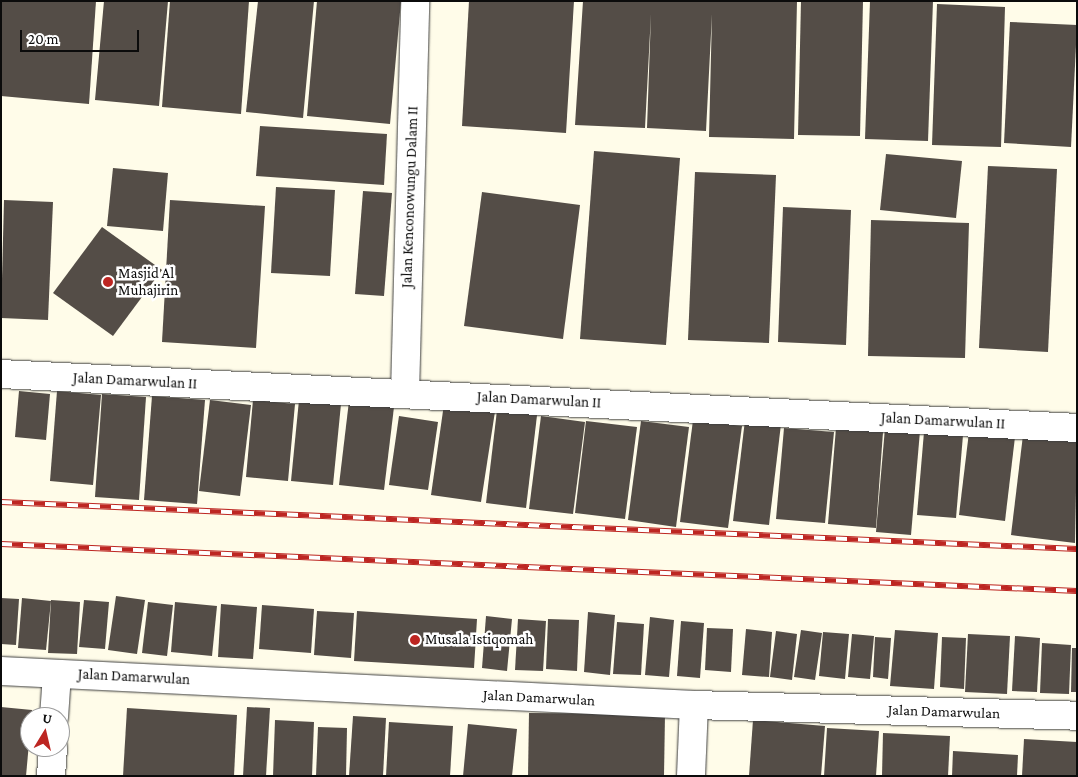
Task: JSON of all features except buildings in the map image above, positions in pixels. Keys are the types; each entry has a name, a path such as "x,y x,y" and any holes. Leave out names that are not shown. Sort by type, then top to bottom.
{"street":[{"name":"Jalan Kenconowungu Dalam II","path":"405,394 416,1"},
{"name":"Jalan Damarwulan II","path":"1,374 1077,428"},
{"name":"Jalan Damarwulan","path":"1,671 694,705 1077,716"},
{"path":"54,707 56,674"},
{"path":"691,776 694,705"},
{"path":"51,776 52,757"}],"railway":[{"path":"1,502 1077,549"},
{"path":"1,544 1077,591"}],"place":[{"name":"Masjid Al Muhajirin","path":"108,282"},
{"name":"Musala Istiqomah","path":"415,640"}]}
